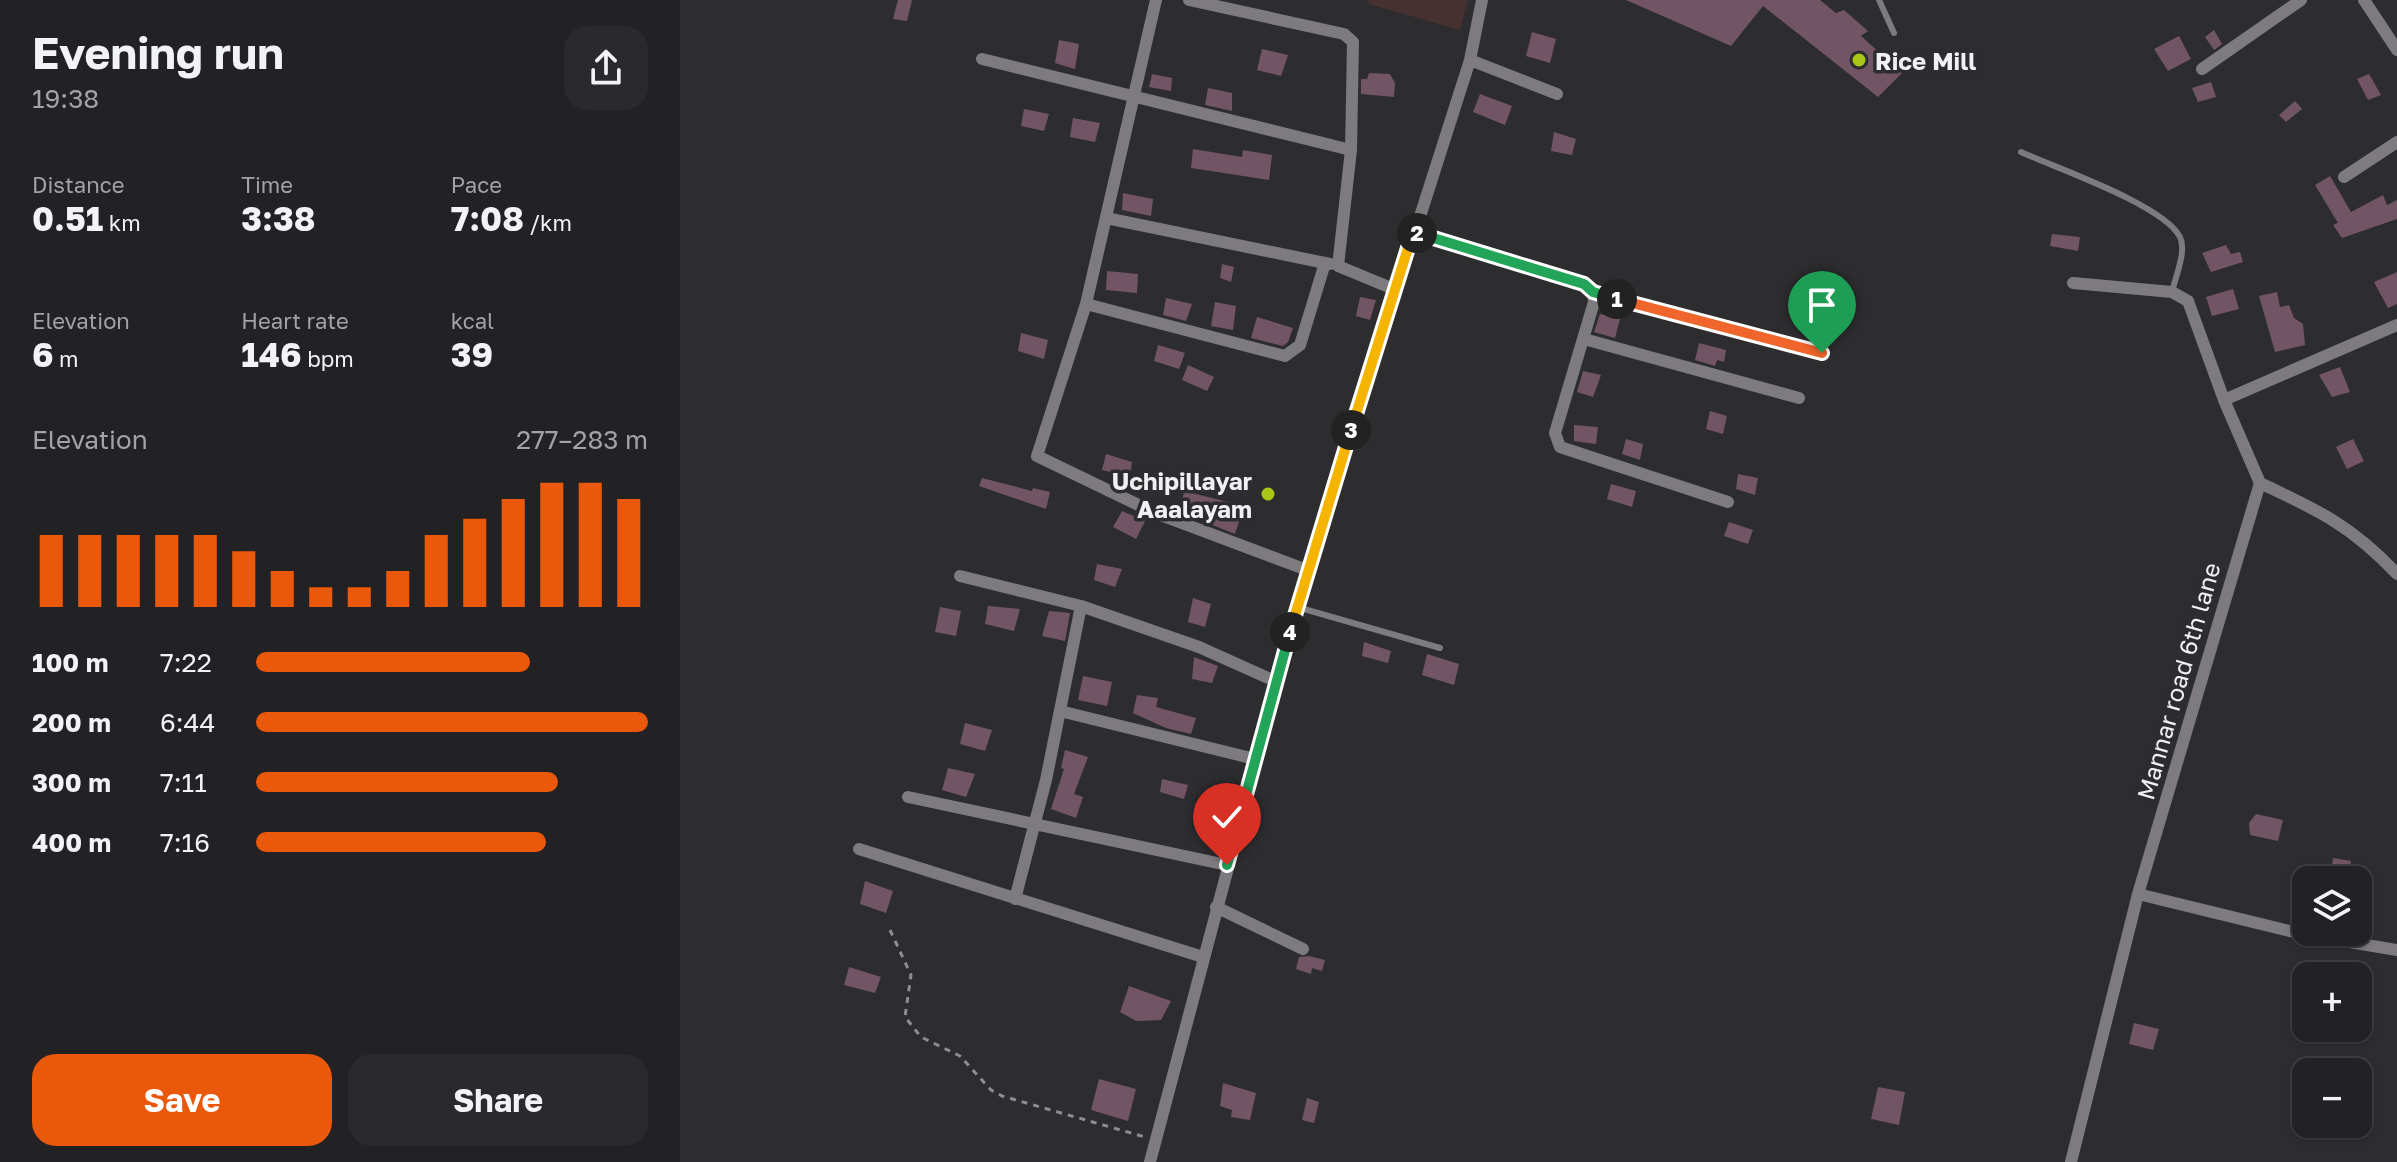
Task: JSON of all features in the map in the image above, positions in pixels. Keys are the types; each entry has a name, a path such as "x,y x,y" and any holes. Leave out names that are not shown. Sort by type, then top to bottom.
{"street":[{"path":"1156,0 1086,304 1037,456 1155,513 1307,570"},
{"path":"1086,304 1285,356 1300,345 1331,264 1351,150 1353,42 1344,34 1189,0"},
{"path":"1150,1162 1307,570 1470,60 1482,0"},
{"path":"2202,69 2301,0"},
{"path":"2364,0 2397,50"},
{"path":"982,59 1351,150"},
{"path":"1470,60 1557,94"},
{"path":"2344,177 2397,142"},
{"path":"1106,218 1331,264 1396,290"},
{"path":"1413,232 1584,284 1593,292 1822,353"},
{"path":"2073,283 2172,292 2188,301 2224,400 2260,483 2329,514 2366,541 2397,574"},
{"path":"1593,292 1584,339 1555,433 1560,447 1728,502"},
{"path":"2224,400 2397,325"},
{"path":"1584,339 1799,398"},
{"name":"Mannar road 6th lane","path":"2071,1162 2138,894 2260,483"},
{"path":"960,576 1081,606 1199,647 1277,682"},
{"path":"1015,899 1035,824 1081,606"},
{"path":"1060,711 1255,759"},
{"path":"908,797 1227,865"},
{"path":"859,849 1203,957"},
{"path":"2138,894 2302,934 2397,950"},
{"path":"1216,907 1303,949"}],"lane":[{"path":"1879,0 1894,33"},
{"path":"2021,152 2156,211 2180,237 2182,248 2172,292"},
{"path":"1297,607 1440,648"}],"path":[{"path":"890,930 911,975 905,1017 921,1037 960,1056 991,1090 1002,1096 1154,1139"}],"shaded area":[{"path":"1368,0 1468,0 1460,30 1369,4"}],"building":[{"path":"898,0 912,0 907,21 893,19"},
{"name":"Rice Mill","path":"1626,0 1820,0 1836,13 1844,10 1868,31 1861,36 1902,73 1878,97 1763,6 1731,46"},
{"path":"2214,30 2222,44 2214,50 2205,37"},
{"path":"1532,32 1556,39 1550,63 1526,56"},
{"path":"2179,36 2191,59 2168,71 2154,49"},
{"path":"1059,40 1079,44 1075,69 1055,63"},
{"path":"1262,49 1288,55 1281,76 1257,70"},
{"path":"1369,73 1390,74 1395,83 1394,97 1361,94 1361,79 1367,79"},
{"path":"1152,74 1172,78 1171,91 1149,87"},
{"path":"2369,74 2381,95 2368,100 2357,79"},
{"path":"2211,82 2216,97 2198,102 2192,88"},
{"path":"1208,88 1232,93 1232,111 1205,105"},
{"path":"1480,94 1512,106 1505,125 1473,112"},
{"path":"2295,101 2302,109 2286,122 2279,115"},
{"path":"1024,109 1049,114 1044,131 1021,126"},
{"path":"1073,118 1100,123 1095,142 1070,137"},
{"path":"1554,132 1576,139 1572,155 1551,151"},
{"path":"1193,149 1242,157 1243,150 1272,155 1269,180 1191,168"},
{"path":"2330,176 2351,212 2383,195 2387,205 2397,200 2397,219 2342,238 2333,225 2338,223 2315,185"},
{"path":"1123,193 1153,199 1151,216 1122,210"},
{"path":"2052,234 2080,237 2078,251 2050,246"},
{"path":"2226,245 2231,254 2240,252 2243,262 2211,272 2202,253"},
{"path":"1222,264 1234,267 1231,282 1220,278"},
{"path":"1107,271 1138,274 1137,293 1106,290"},
{"path":"2397,272 2397,304 2388,308 2374,282"},
{"path":"2233,289 2239,309 2212,316 2206,297"},
{"path":"2277,292 2280,307 2289,305 2294,318 2303,324 2305,345 2275,352 2259,296"},
{"path":"1360,297 1376,300 1370,320 1356,316"},
{"path":"1166,298 1192,304 1186,321 1163,315"},
{"path":"1215,302 1236,306 1233,330 1211,326"},
{"path":"1600,314 1620,319 1615,338 1594,332"},
{"path":"1257,317 1293,328 1288,342 1283,346 1251,338"},
{"path":"1021,333 1048,340 1044,359 1018,351"},
{"path":"1699,343 1726,350 1724,362 1717,360 1715,366 1695,360"},
{"path":"1158,345 1185,353 1179,369 1154,361"},
{"path":"1188,365 1214,377 1207,391 1182,380"},
{"path":"2340,367 2350,392 2332,397 2319,375"},
{"path":"1583,371 1601,375 1593,397 1577,392"},
{"path":"1710,411 1727,416 1723,434 1706,429"},
{"path":"1574,425 1598,427 1596,444 1574,441"},
{"path":"1626,439 1643,444 1640,460 1622,454"},
{"path":"2353,439 2364,461 2347,469 2336,447"},
{"path":"1106,454 1132,462 1130,477 1102,470"},
{"path":"1738,474 1758,478 1755,495 1736,489"},
{"path":"982,478 1032,491 1033,488 1050,492 1046,509 979,486"},
{"path":"1611,484 1636,491 1632,507 1607,499"},
{"path":"1184,491 1244,506 1235,534 1180,512"},
{"path":"1122,511 1145,521 1136,539 1113,527"},
{"path":"1729,522 1753,530 1748,544 1724,536"},
{"path":"1097,564 1122,569 1115,587 1094,580"},
{"path":"1193,598 1211,604 1205,627 1188,622"},
{"path":"988,606 1020,609 1014,631 985,624"},
{"path":"940,607 961,611 956,636 935,632"},
{"path":"1049,611 1070,613 1065,641 1042,636"},
{"path":"1364,642 1391,651 1388,663 1362,656"},
{"path":"1427,654 1459,664 1454,685 1422,675"},
{"path":"1194,657 1218,666 1212,683 1192,679"},
{"path":"1083,676 1112,682 1107,706 1078,700"},
{"path":"1137,695 1158,698 1156,707 1196,718 1191,734 1166,728 1133,713"},
{"path":"965,723 992,730 985,751 960,744"},
{"path":"1065,750 1088,757 1074,794 1083,797 1076,818 1051,809 1064,769 1061,768"},
{"path":"948,768 975,774 966,797 942,790"},
{"path":"1162,779 1188,785 1184,799 1160,792"},
{"path":"2256,814 2283,820 2278,841 2250,835 2249,823"},
{"path":"2333,858 2351,861 2350,866 2332,866"},
{"path":"865,881 893,891 886,913 860,904"},
{"path":"1299,957 1325,960 1322,971 1312,968 1311,974 1296,969"},
{"path":"849,967 881,977 875,993 844,985"},
{"path":"1129,986 1171,1001 1161,1020 1136,1021 1120,1012"},
{"path":"2134,1023 2159,1029 2153,1050 2129,1044"},
{"path":"1099,1079 1136,1089 1128,1121 1091,1110"},
{"path":"1223,1083 1256,1093 1250,1120 1231,1117 1232,1110 1220,1106"},
{"path":"1878,1087 1905,1092 1899,1125 1871,1119"},
{"path":"1307,1098 1319,1102 1314,1123 1302,1120"}],"place":[{"name":"Rice Mill","path":"1859,60"},
{"name":"Uchipillayar Aaalayam","path":"1268,494"}],"route":[{"path":"1227,865 1307,570 1413,232 1584,284 1593,292 1822,353"}]}
